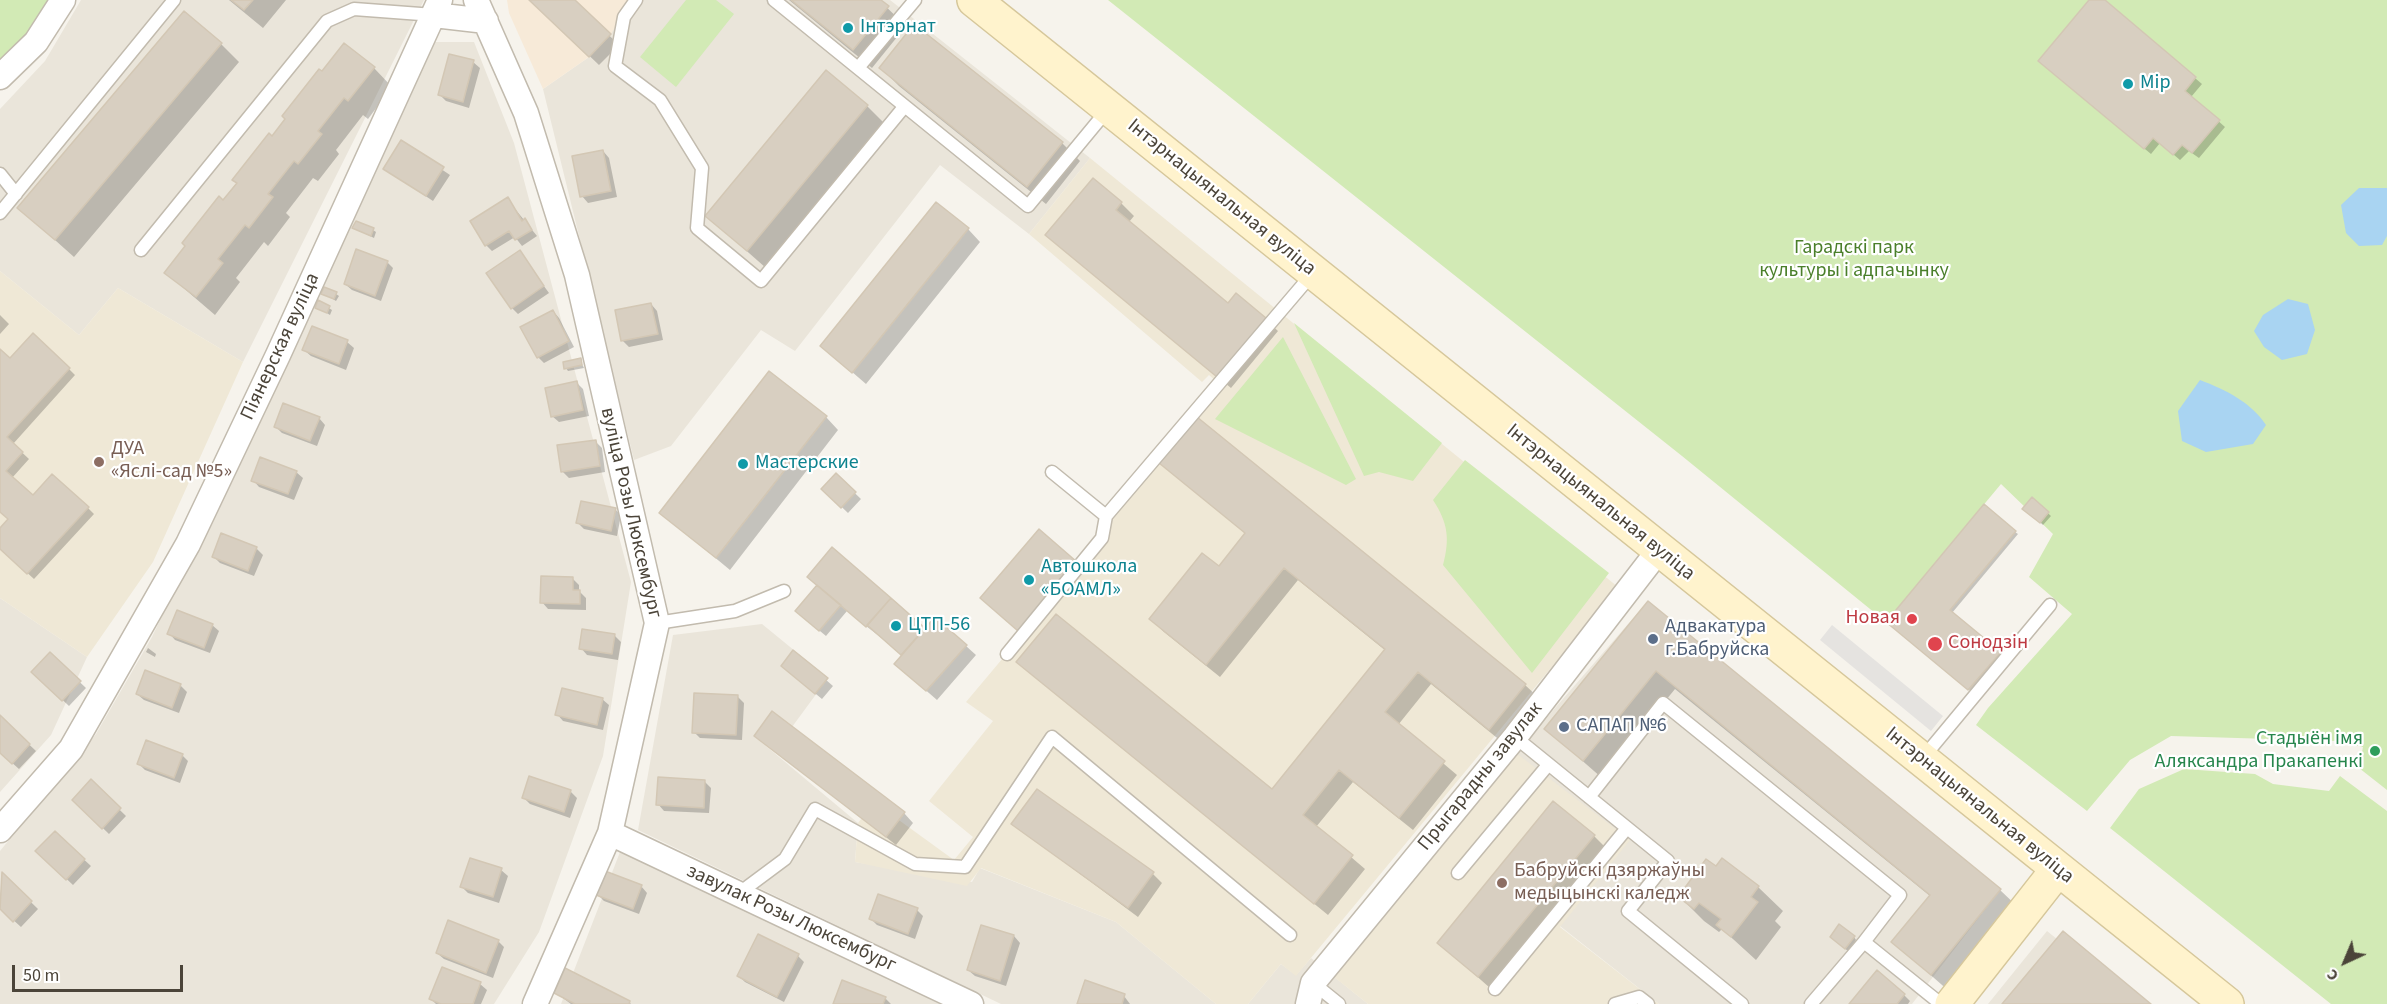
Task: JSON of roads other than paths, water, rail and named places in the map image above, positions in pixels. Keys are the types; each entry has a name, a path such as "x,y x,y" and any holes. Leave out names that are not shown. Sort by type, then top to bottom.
{"main road":[{"name":"Інтэрнацыянальная вуліца","path":"974,0 2226,1004"},
{"path":"1952,1004 2058,869"}],"street":[{"path":"0,77 36,42 63,0"},
{"name":"вуліца Розы Люксембург","path":"437,7 481,11 526,113 577,275 657,624 610,833 535,1004"},
{"name":"Піянерская вуліца","path":"0,830 72,749 188,544 278,355 437,7"},
{"name":"Прыгарадны завулак","path":"1310,993 1515,737 1659,550"},
{"name":"завулак Розы Люксембург","path":"610,833 971,1004"}],"lane":[{"path":"0,213 174,0"},
{"path":"636,0 624,17 615,66 660,100 702,168 697,228 761,280 904,107"},
{"path":"774,0 1028,206 1109,108"},
{"path":"858,68 915,0"},
{"path":"141,250 327,21 354,9 437,7"},
{"path":"0,174 16,194"},
{"path":"1007,654 1102,538 1106,516 1313,272"},
{"path":"1052,472 1106,516"},
{"path":"657,624 735,611 784,591"},
{"path":"1921,759 2050,605"},
{"path":"1589,797 1663,703 1900,894 1864,942 1811,1004"},
{"path":"738,894 785,859 815,809 915,864 965,867 1052,737 1290,935"},
{"path":"1515,737 1668,861 1628,912 1742,1004"},
{"path":"1458,873 1548,765"},
{"path":"1495,989 1627,828"},
{"path":"1864,942 1941,1004"},
{"path":"1310,993 1338,1004"},
{"path":"1615,1004 1639,997 1648,1004"}],"water":[{"path":"2359,188 2387,188 2387,236 2382,245 2359,246 2346,233 2341,205"},
{"path":"2288,299 2308,304 2315,330 2307,354 2282,360 2264,347 2254,331 2263,315"},
{"path":"2200,380 2237,398 2260,417 2266,425 2253,444 2206,452 2182,441 2178,411"}],"place":[{"name":"Інтэрнат","path":"848,28"},
{"name":"Мір","path":"2128,84"},
{"name":"ДУА «Яслі-сад №5»","path":"99,462"},
{"name":"Мастерские","path":"743,464"},
{"name":"Автошкола «БОАМЛ»","path":"1029,580"},
{"name":"Новая","path":"1912,619"},
{"name":"ЦТП-56","path":"896,626"},
{"name":"Адвакатура г.Бабруйска","path":"1653,639"},
{"name":"Сонодзін","path":"1935,644"},
{"name":"САПАП №6","path":"1564,727"},
{"name":"Стадыён імя Аляксандра Пракапенкі","path":"2375,751"},
{"name":"Бабруйскі дзяржаўны медыцынскі каледж","path":"1502,883"}],"park label":[{"name":"Гарадскі парк культуры і адпачынку","path":"1854,260"}]}
